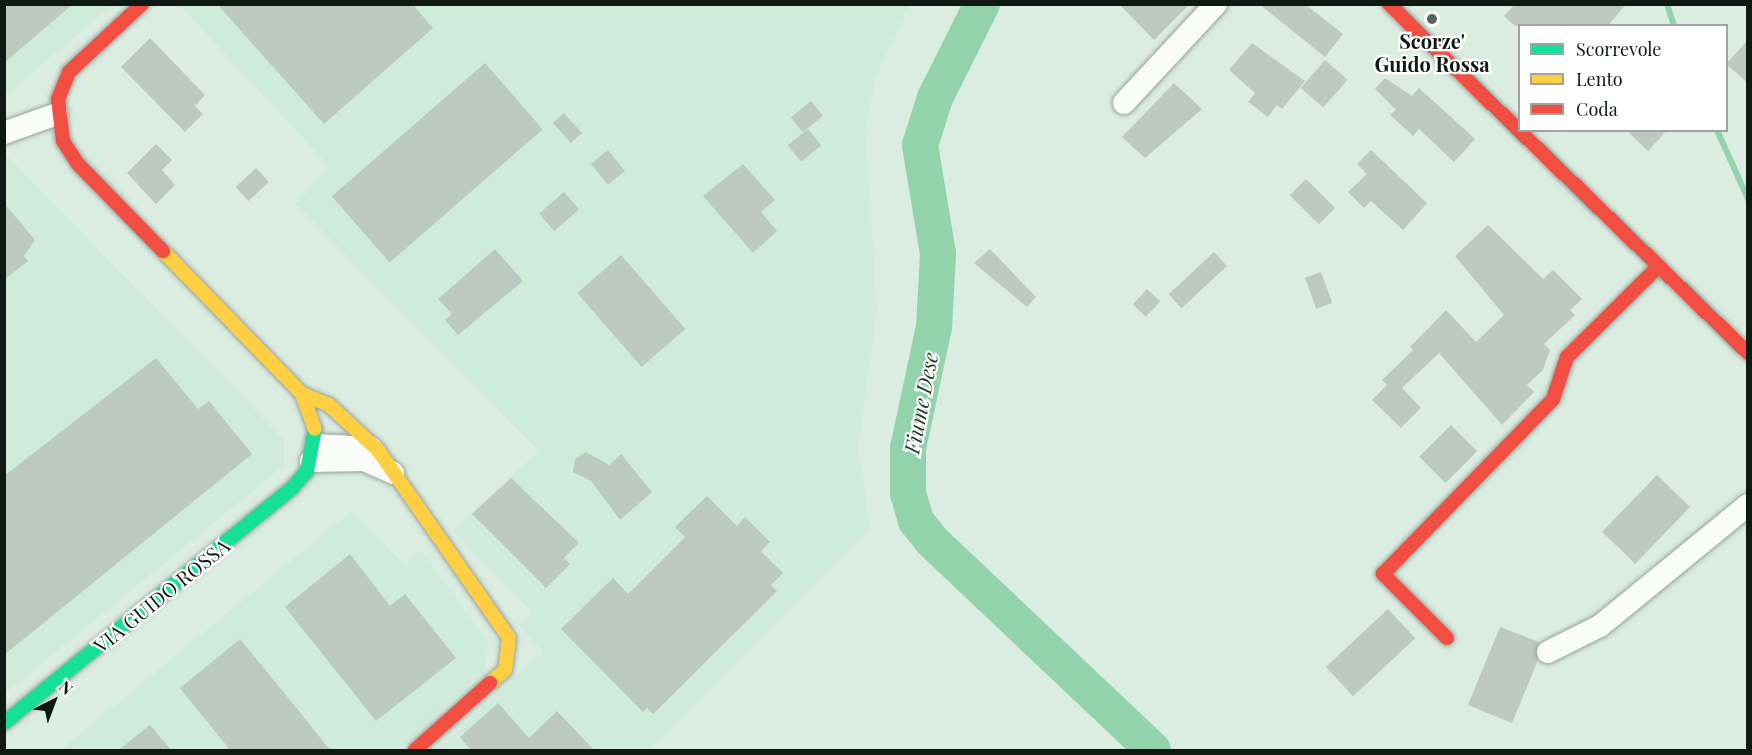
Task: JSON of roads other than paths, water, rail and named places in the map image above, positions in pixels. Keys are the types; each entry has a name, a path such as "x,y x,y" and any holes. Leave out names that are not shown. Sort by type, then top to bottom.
{"street":[{"path":"142,4 69,72 57,114 63,141 78,164 302,394 314,416 314,453"},
{"path":"1124,103 1216,4"},
{"path":"1389,4 1518,129"},
{"path":"4,133 57,114"},
{"path":"1521,132 1748,353"},
{"path":"1447,638 1383,574 1554,399 1567,357 1659,266"},
{"path":"302,394 329,405 378,450 511,647 505,670 415,750"},
{"path":"314,453 378,450"},
{"path":"314,453 364,460 393,473"},
{"name":"VIA GUIDO ROSSA","path":"4,723 293,487 314,453"},
{"path":"1548,652 1599,626 1748,505"}],"waterway":[{"name":"Fiume Dese","path":"982,4 935,98 920,145 938,254 934,327 908,448 908,493 916,521 932,541 1153,750"},
{"path":"1667,4 1673,24"},
{"path":"1718,132 1748,199"}],"place":[{"name":"Scorze' Guido Rossa","path":"1432,19"}]}
